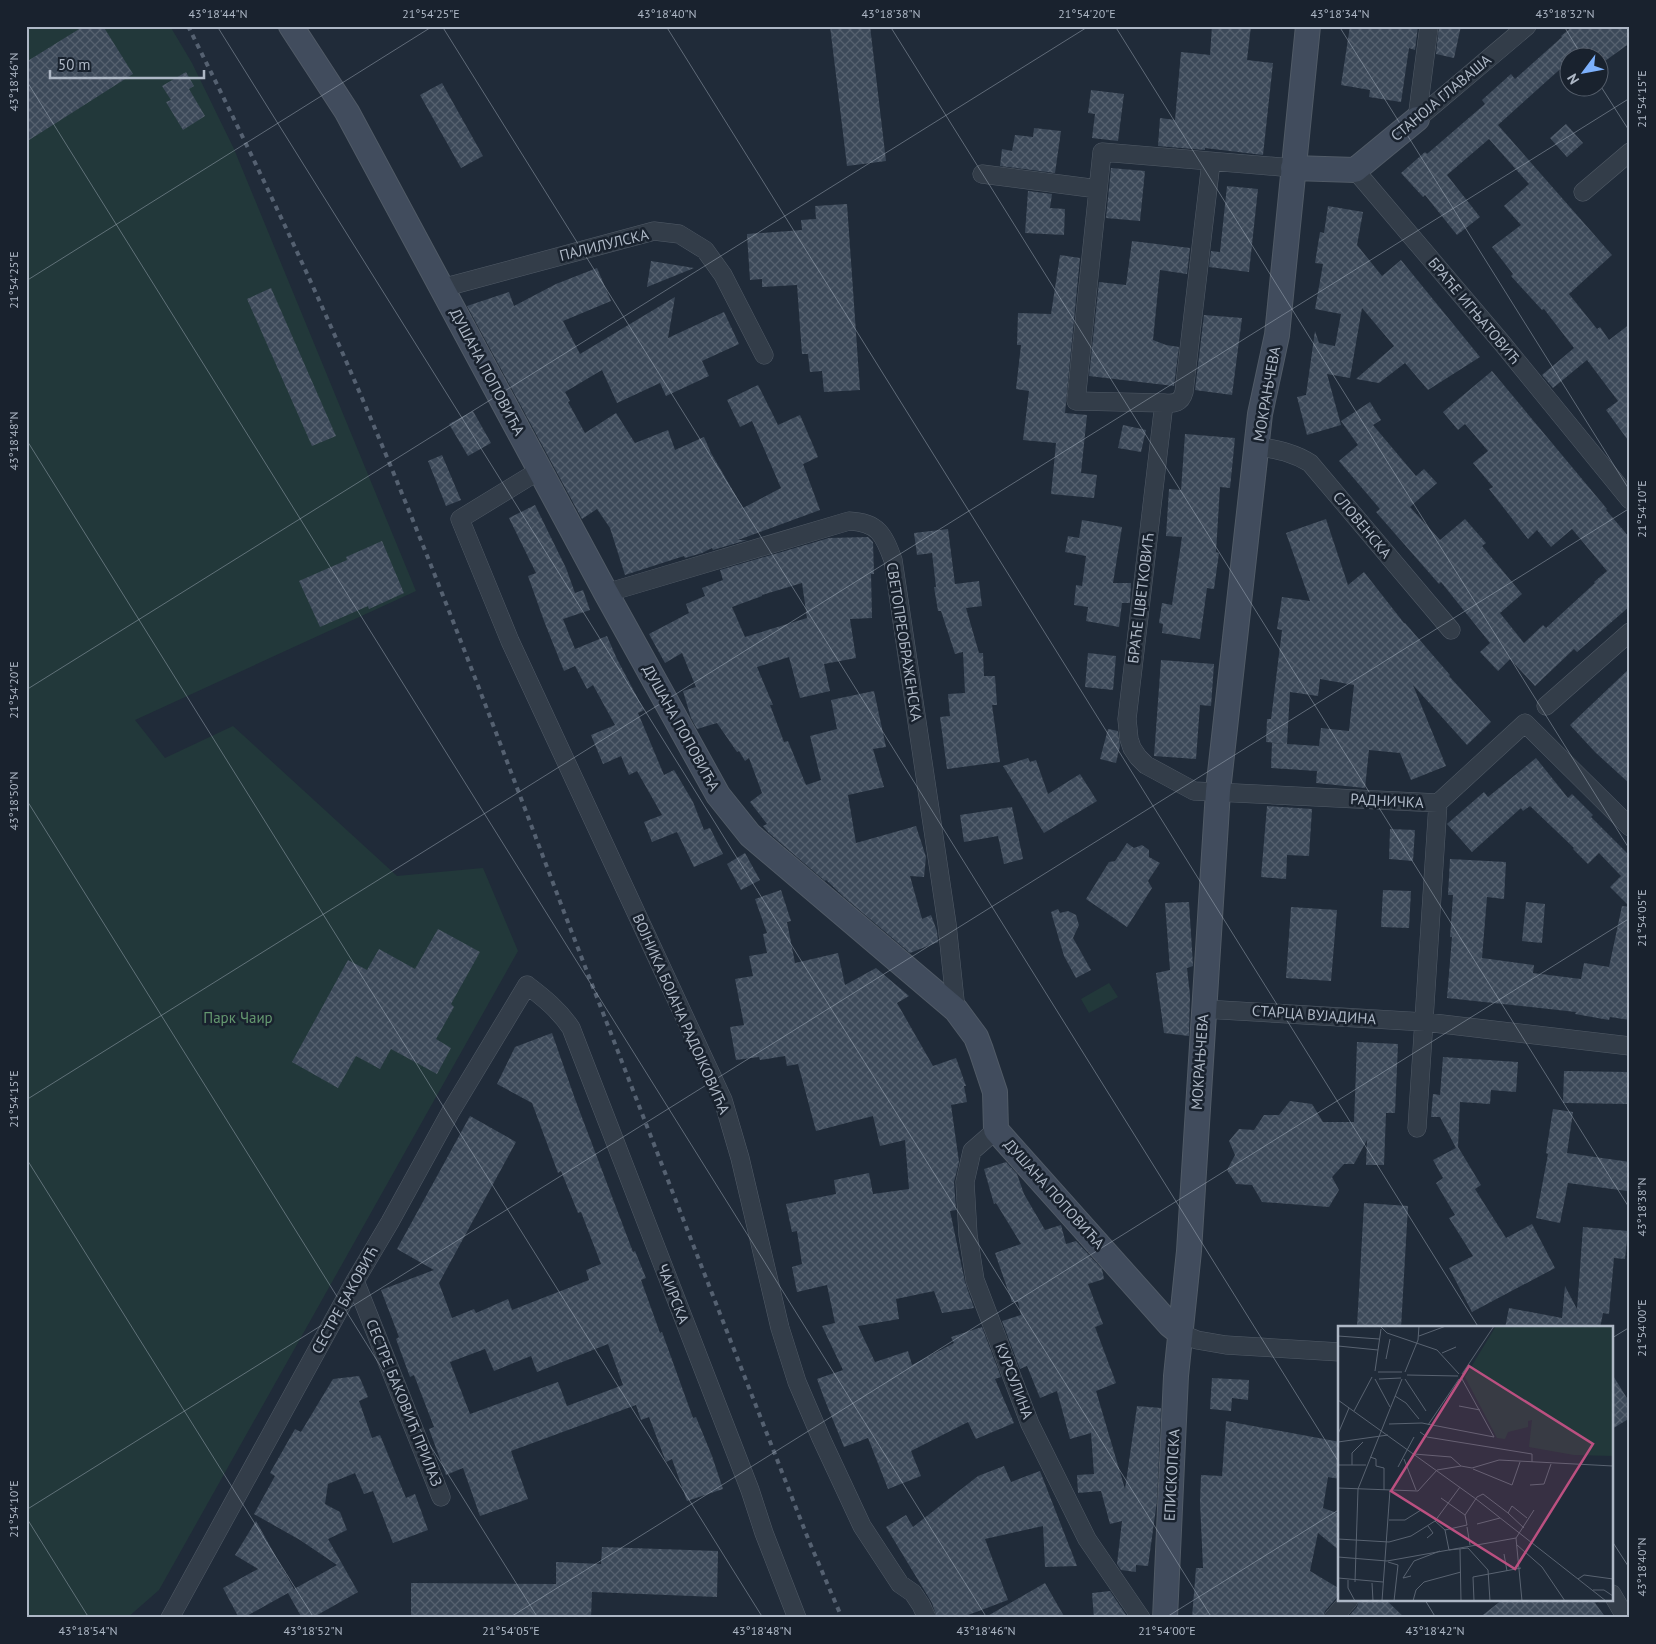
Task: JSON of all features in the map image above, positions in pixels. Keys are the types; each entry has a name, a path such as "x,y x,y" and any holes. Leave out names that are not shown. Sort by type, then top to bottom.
{"street":[{"name":"ДУШАНА ПОПОВИЋА","path":"291,26 346,112 606,593 718,795 750,835 956,1010 976,1037 981,1050 995,1092 996,1130 1180,1333"},
{"name":"МОКРАЊЧЕВА","path":"1180,1333 1189,1251 1218,791 1260,414 1277,335 1308,26"},
{"path":"1417,119 1429,26"},
{"name":"СТАНОЈА ГЛАВАША","path":"1355,170 1527,26"},
{"path":"1211,162 1182,398 1178,402 1164,404 1076,401 1102,152 1293,168 1355,170"},
{"path":"1582,192 1630,152"},
{"name":"БРАЋЕ ИГЊАТОВИЋ","path":"1355,170 1502,343 1630,500"},
{"path":"982,174 1098,189"},
{"name":"ПАЛИЛУЛСКА","path":"442,288 654,232 679,234 705,250 723,274 764,354"},
{"name":"БРАЋЕ ЦВЕТКОВИЋ","path":"1164,404 1127,718 1129,739 1132,748 1146,765 1194,791 1218,791"},
{"name":"СЛОВЕНСКА","path":"1257,446 1288,452 1310,463 1451,630"},
{"name":"ВОЈНИКА БОЈАНА РАДОЈКОВИЋА","path":"540,470 460,519 518,659 724,1100 740,1158 780,1328 797,1382 862,1526 900,1584 913,1593 921,1605 926,1618"},
{"name":"СВЕТОПРЕОБРАЖЕНСКА","path":"606,593 849,521 863,522 877,528 886,541 893,560 947,924 956,1010"},
{"path":"1546,706 1630,632"},
{"name":"РАДНИЧКА","path":"1218,791 1438,803 1525,723 1630,827"},
{"path":"1417,1128 1438,803"},
{"name":"СЕСТРЕ БАКОВИЋ","path":"170,1618 355,1281 451,1111 527,985"},
{"name":"ЧАИРСКА","path":"527,985 549,1001 571,1028 750,1490 764,1533 797,1618"},
{"name":"СТАРЦА ВУЈАДИНА","path":"1204,1009 1425,1022 1630,1046"},
{"name":"КУРСУЛИНА","path":"996,1130 972,1151 965,1182 968,1235 975,1280 1030,1424 1087,1539 1141,1618"},
{"name":"СЕСТРЕ БАКОВИЋ ПРИЛАЗ","path":"355,1281 441,1497"},
{"path":"1180,1333 1197,1340 1226,1345 1338,1352"},
{"name":"ЕПИСКОПСКА","path":"1165,1618 1176,1376 1180,1333"},
{"path":"1614,1597 1626,1618"},
{"path":"1333,1618 1347,1602"}],"green space":[{"name":"Парк Чаир","path":"26,26 170,26 192,63 234,149 416,591 135,720 165,758 233,726 397,876 483,868 518,951 159,1590 127,1618 26,1618"},
{"path":"1109,983 1118,997 1089,1013 1081,999"}],"building":[{"path":"84,26 103,26 133,74 26,142 26,62"},
{"path":"830,26 870,26 886,161 847,166"},
{"path":"1212,26 1251,26 1247,60 1273,63 1263,155 1205,148 1205,150 1158,146 1160,118 1175,120 1181,52 1210,55"},
{"path":"1350,26 1418,26 1415,50 1409,48 1401,102 1369,97 1370,90 1341,85"},
{"path":"1439,26 1461,26 1454,58 1436,54"},
{"path":"1573,26 1630,26 1630,43 1608,59 1608,48 1558,48 1558,71 1498,125 1612,255 1569,294 1597,329 1600,327 1609,340 1630,324 1630,443 1606,410 1618,401 1587,360 1553,388 1542,375 1574,348 1544,309 1542,310 1511,276 1513,274 1492,247 1521,225 1504,206 1529,184 1489,139 1447,175 1480,217 1457,235 1425,195 1423,197 1401,173 1425,152 1427,154 1485,104 1482,100 1511,74 1515,79"},
{"path":"186,72 194,86 189,89 205,116 183,130 166,102 171,100 162,86"},
{"path":"442,83 483,156 461,168 420,95"},
{"path":"1091,90 1124,94 1118,141 1092,138 1095,114 1088,113"},
{"path":"1566,124 1583,143 1567,157 1550,138"},
{"path":"1034,128 1061,131 1055,173 1000,166 1002,149 1012,151 1015,135 1033,137"},
{"path":"1111,168 1145,171 1140,221 1106,218"},
{"path":"1227,186 1258,189 1249,272 1209,267 1211,251 1220,252"},
{"path":"1028,191 1052,194 1050,208 1065,209 1064,235 1025,233"},
{"path":"847,204 860,390 824,392 822,371 810,372 808,354 802,354 797,285 762,287 762,279 750,280 747,234 802,230 801,220 816,219 815,206"},
{"path":"1328,206 1363,212 1357,245 1382,276 1401,260 1480,357 1428,390 1405,363 1379,383 1356,379 1394,346 1362,308 1350,378 1327,374 1341,425 1307,435 1297,397 1306,395 1315,331 1319,343 1335,346 1341,314 1315,309 1323,264 1315,263 1320,232 1324,233"},
{"path":"1132,241 1190,248 1187,274 1160,270 1153,340 1179,347 1174,386 1089,376 1099,282 1126,285"},
{"path":"1060,255 1080,258 1065,413 1087,415 1081,473 1097,475 1094,498 1051,494 1056,443 1023,440 1029,391 1016,389 1021,345 1017,345 1018,313 1051,314"},
{"path":"651,261 694,268 647,287"},
{"path":"597,268 611,301 563,321 580,354 675,297 668,338 724,312 739,344 702,361 709,376 666,396 660,383 617,403 602,370 565,392 570,401 568,402 585,433 616,413 635,443 668,430 675,450 704,437 711,453 743,508 781,488 752,421 740,427 727,400 758,385 778,425 800,415 818,457 803,464 820,510 738,540 747,540 713,550 712,548 685,558 684,556 625,575 610,528 597,509 582,519 467,306 509,292 514,306 556,284"},
{"path":"271,288 336,436 312,446 247,299"},
{"path":"1204,315 1242,318 1232,395 1195,390"},
{"path":"1492,371 1630,538 1630,606 1577,652 1574,649 1535,686 1510,659 1498,671 1480,652 1490,643 1441,582 1439,584 1376,512 1380,509 1339,461 1358,445 1341,421 1370,402 1381,420 1373,425 1416,476 1424,469 1437,483 1410,507 1440,540 1465,519 1486,543 1482,546 1522,594 1500,613 1524,643 1543,625 1546,628 1607,571 1572,529 1551,547 1537,530 1528,539 1489,489 1493,487 1473,463 1488,451 1465,424 1458,430 1443,412"},
{"path":"473,411 491,443 468,456 449,424"},
{"path":"1123,425 1146,430 1141,452 1118,448"},
{"path":"1185,434 1235,438 1230,488 1220,487 1216,552 1219,553 1214,589 1207,588 1200,639 1162,633 1163,624 1159,623 1162,603 1172,605 1182,537 1166,536 1169,489 1181,490"},
{"path":"442,455 461,500 446,506 428,461"},
{"path":"535,505 566,568 575,593 583,590 590,610 563,619 575,649 607,636 644,710 638,713 664,775 674,770 693,802 704,830 710,828 723,854 694,867 677,832 652,842 644,822 662,815 637,771 629,775 621,756 603,764 591,735 615,725 593,685 587,689 575,666 564,671 528,576 536,573 509,518"},
{"path":"1326,519 1348,585 1364,572 1404,623 1491,722 1467,745 1413,685 1446,766 1411,780 1400,753 1369,750 1365,788 1316,783 1317,771 1271,768 1272,743 1287,744 1266,742 1267,719 1271,719 1282,630 1277,629 1282,597 1310,601 1286,533","holes":["1320,679 1354,685 1349,731 1321,728 1319,746 1287,744 1290,692 1318,696"]},
{"path":"1082,520 1122,527 1113,583 1131,583 1130,603 1122,603 1119,627 1086,621 1088,607 1074,605 1076,585 1082,586 1086,556 1065,552 1068,536 1079,538"},
{"path":"948,529 955,584 979,581 982,606 966,608 979,653 983,653 984,676 995,676 997,705 992,705 1000,762 947,769 940,717 950,716 948,694 965,693 963,652 955,654 941,611 938,611 934,587 936,587 932,553 917,555 914,533"},
{"path":"868,537 873,542 874,574 871,574 872,618 850,619 856,658 824,664 830,691 800,698 789,657 757,667 773,705 770,705 784,742 788,741 806,785 821,780 810,736 837,729 831,700 874,691 886,747 873,749 884,787 848,795 856,843 916,826 926,857 924,877 910,876 922,919 931,915 937,931 938,942 910,953 763,826 767,824 750,802 762,793 749,758 745,761 717,723 697,729 691,718 683,691 696,687 682,653 665,663 649,634 689,613 686,604 705,596 702,588 723,580 720,570 829,538","holes":["802,583 807,618 745,637 732,607 762,595"]},
{"path":"382,541 404,593 369,609 368,606 320,627 299,581 347,560 346,557"},
{"path":"1088,653 1116,656 1113,690 1085,687"},
{"path":"1161,660 1214,664 1211,706 1200,705 1196,759 1154,756"},
{"path":"1630,668 1630,784 1595,752 1570,725"},
{"path":"1108,729 1118,731 1120,746 1116,763 1100,759"},
{"path":"1028,758 1030,762 1036,760 1048,794 1080,774 1097,801 1044,833 1003,766"},
{"path":"1536,758 1568,798 1572,794 1593,815 1591,817 1630,856 1630,907 1610,887 1621,876 1599,853 1588,864 1530,806 1523,811 1521,808 1472,852 1447,824 1484,792 1488,797"},
{"path":"1267,806 1312,809 1309,856 1287,855 1286,879 1261,877"},
{"path":"1012,807 1023,859 1004,864 998,836 964,842 960,815"},
{"path":"1390,829 1415,830 1413,861 1389,859"},
{"path":"1127,843 1134,848 1142,845 1149,850 1149,857 1160,863 1148,881 1152,888 1127,927 1086,899 1109,862 1115,861"},
{"path":"745,853 760,880 741,890 727,864"},
{"path":"1450,859 1506,862 1504,899 1487,897 1482,958 1534,965 1533,973 1581,979 1584,963 1609,967 1622,906 1630,907 1630,1020 1610,1017 1609,1020 1575,1014 1576,1012 1447,998 1453,895 1448,895"},
{"path":"781,890 791,921 787,922 795,963 838,953 845,985 876,968 909,996 897,1003 933,1066 956,1058 966,1086 964,1086 967,1102 951,1105 959,1162 954,1182 956,1210 950,1211 965,1282 974,1308 942,1313 934,1291 896,1299 899,1319 858,1326 875,1362 908,1351 912,1365 954,1343 951,1337 982,1327 1001,1377 995,1379 1014,1423 976,1439 968,1422 911,1451 921,1476 888,1489 868,1438 844,1447 817,1379 843,1370 822,1326 835,1323 827,1285 797,1292 792,1267 802,1264 797,1231 792,1232 786,1204 836,1194 834,1180 869,1173 873,1194 909,1189 905,1140 880,1146 873,1116 816,1131 798,1064 787,1066 785,1056 760,1060 759,1057 736,1060 730,1027 744,1025 735,979 753,976 749,956 767,953 763,934 767,933 755,899"},
{"path":"1383,890 1411,891 1409,928 1381,927"},
{"path":"1189,902 1193,966 1187,968 1190,995 1189,1036 1164,1033 1156,973 1170,970 1165,903"},
{"path":"1526,902 1545,904 1542,943 1522,941"},
{"path":"1291,907 1337,910 1331,981 1286,978"},
{"path":"1058,909 1060,913 1068,911 1076,915 1079,925 1073,938 1091,970 1076,978 1064,956 1051,912"},
{"path":"438,929 480,952 451,1004 454,1007 436,1039 451,1048 437,1074 391,1049 380,1069 356,1056 338,1088 292,1062 348,960 367,970 379,949 415,969"},
{"path":"552,1033 633,1252 635,1251 646,1278 641,1280 660,1333 662,1332 693,1418 696,1417 723,1489 687,1501 672,1459 666,1462 649,1417 641,1420 636,1405 511,1451 528,1499 480,1516 463,1468 446,1475 429,1429 434,1427 414,1375 410,1377 396,1339 399,1337 381,1290 434,1270 397,1249 470,1116 516,1142 439,1283 452,1318 474,1309 476,1313 508,1299 512,1310 589,1280 586,1270 601,1264 581,1212 578,1213 561,1171 558,1173 532,1103 497,1084 515,1047","holes":["608,1344 623,1385 567,1406 558,1382 470,1414 450,1362 485,1349 494,1371 531,1356 537,1372"]},
{"path":"1357,1042 1398,1044 1395,1113 1386,1113 1384,1165 1366,1165 1367,1140 1354,1164 1344,1164 1332,1177 1339,1190 1329,1207 1262,1202 1252,1185 1236,1184 1227,1170 1235,1155 1229,1141 1239,1129 1254,1130 1264,1115 1279,1115 1290,1101 1312,1104 1323,1122 1354,1122"},
{"path":"1443,1057 1518,1062 1516,1092 1491,1090 1490,1104 1460,1102 1458,1147 1481,1185 1475,1189 1506,1238 1532,1224 1555,1268 1472,1312 1449,1268 1473,1256 1449,1218 1455,1215 1436,1183 1443,1178 1433,1160 1456,1148 1440,1117 1431,1117 1433,1094 1440,1095"},
{"path":"1564,1071 1630,1072 1630,1104 1563,1103"},
{"path":"1553,1109 1573,1112 1567,1153 1630,1162 1627,1191 1568,1183 1560,1223 1536,1218 1548,1154 1546,1153"},
{"path":"1006,1162 1017,1174 1024,1194 1045,1230 1061,1225 1066,1244 1076,1241 1102,1269 1104,1279 1088,1284 1103,1324 1095,1327 1116,1383 1096,1391 1125,1489 1137,1406 1161,1408 1157,1501 1148,1566 1136,1565 1136,1572 1121,1570 1117,1564 1122,1521 1110,1524 1101,1491 1078,1493 1077,1475 1094,1474 1091,1433 1070,1439 1057,1391 1040,1398 1027,1366 1020,1369 1002,1321 1021,1315 1018,1302 1012,1302 995,1253 1021,1244 996,1203 994,1204 984,1169"},
{"path":"1364,1203 1408,1206 1401,1326 1357,1326"},
{"path":"1583,1227 1628,1231 1625,1259 1614,1258 1609,1314 1603,1313 1600,1326 1505,1326 1509,1308 1562,1318 1565,1286 1577,1309"},
{"path":"359,1376 368,1397 359,1401 372,1438 380,1435 406,1498 415,1494 428,1530 393,1543 373,1491 364,1494 355,1473 328,1484 325,1504 340,1512 347,1530 328,1539 358,1592 312,1618 302,1618 288,1593 243,1618 239,1618 223,1588 258,1569 235,1555 256,1521 294,1589 337,1565 300,1540 254,1514 275,1476 270,1473 295,1429 301,1432 333,1379"},
{"path":"1614,1377 1630,1403 1630,1418 1614,1428"},
{"path":"1212,1378 1249,1380 1248,1400 1232,1398 1231,1411 1210,1409"},
{"path":"1226,1421 1338,1442 1338,1479 1328,1477 1323,1508 1338,1513 1338,1549 1318,1533 1310,1571 1338,1588 1338,1596 1325,1611 1323,1618 1192,1618 1196,1568 1203,1568 1200,1502 1201,1475 1222,1476"},
{"path":"1004,1466 1011,1482 1040,1471 1077,1566 1045,1567 1043,1526 985,1539 1008,1600 960,1618 937,1618 932,1603 886,1527 906,1515 913,1527 978,1476"},
{"path":"602,1547 718,1551 717,1597 592,1592 591,1618 411,1618 411,1583 556,1584 556,1562 601,1564"},
{"path":"1045,1583 1065,1618 984,1618"},
{"path":"1110,1591 1128,1618 1094,1618 1092,1593"},
{"path":"1358,1602 1388,1602 1405,1618 1347,1618 1357,1607"},
{"path":"1499,1602 1594,1602 1606,1618 1479,1618"}],"railway":[{"path":"188,26 296,249 384,449 463,647 809,1541 842,1618"}]}
